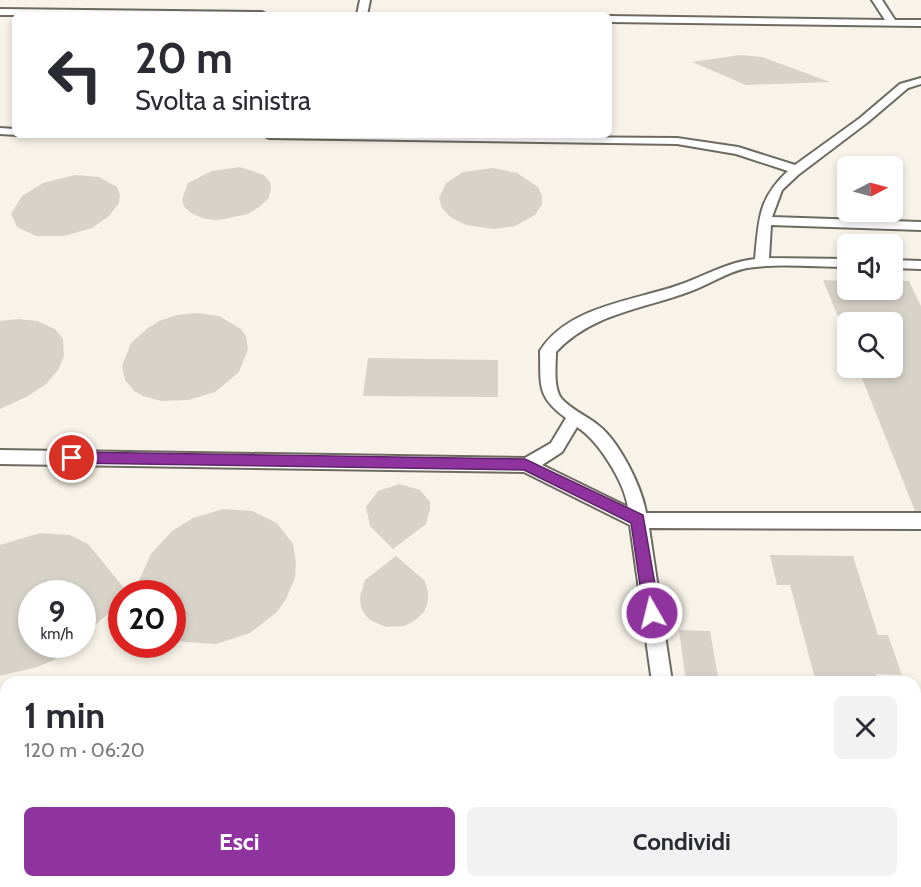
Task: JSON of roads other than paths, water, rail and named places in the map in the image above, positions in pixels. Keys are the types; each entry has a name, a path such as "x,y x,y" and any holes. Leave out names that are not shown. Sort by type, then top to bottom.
{"lane":[{"path":"877,0 892,23"},
{"path":"612,20 921,23"},
{"path":"762,262 765,221 777,188 796,170 864,120 904,86 921,81"},
{"path":"478,138 687,141 761,155 796,170"},
{"path":"765,221 921,225"},
{"path":"661,676 635,496 622,469 595,431 554,401 549,388 548,351 568,331 603,315 680,290 744,264 837,263"},
{"path":"903,264 921,265"},
{"path":"0,457 525,465 544,457 560,446 574,417"},
{"path":"525,465 638,520 921,521"}]}
